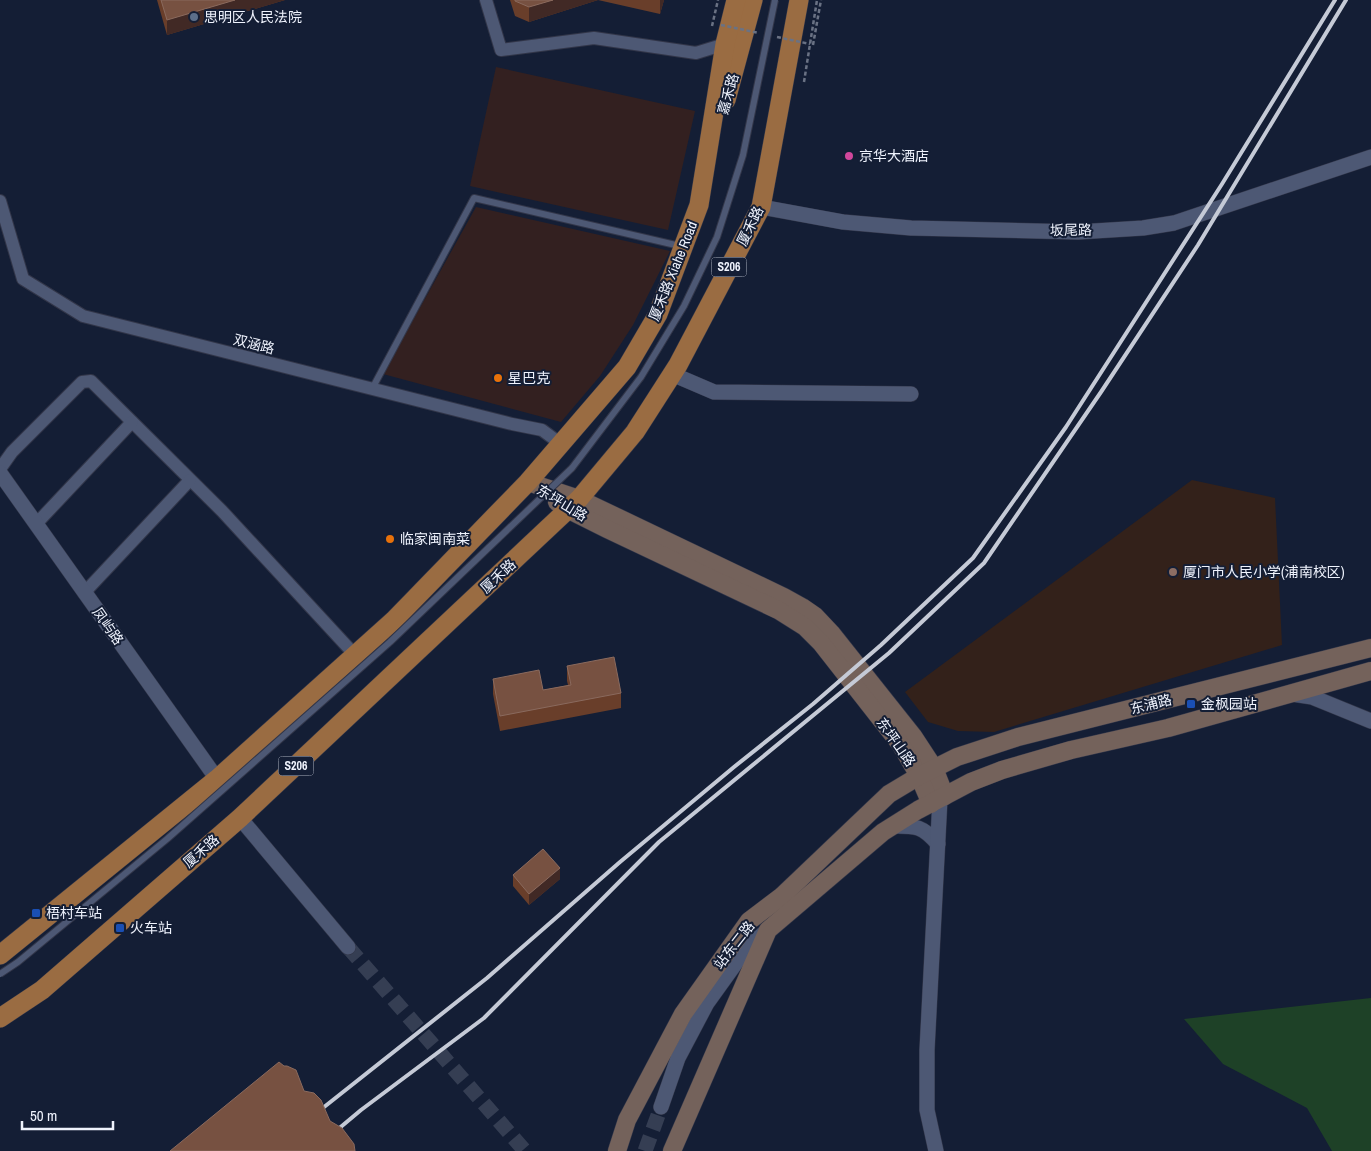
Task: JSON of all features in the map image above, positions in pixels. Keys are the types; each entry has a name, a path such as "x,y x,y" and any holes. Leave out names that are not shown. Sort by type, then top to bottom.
{"main road":[{"path":"702,187 725,44 736,0"},
{"name":"嘉禾路","path":"702,187 753,0"},
{"name":"厦禾路","path":"3,1018 42,990 240,818 574,505 635,432 672,374 761,207 799,0"},
{"name":"厦禾路 Xiahe Road","path":"561,444 627,367 658,314 698,205 702,187"},
{"path":"0,955 216,780 394,620 528,482 561,444"},
{"name":"东坪山路","path":"528,482 574,505 784,597 815,616 832,634 913,736 920,775 938,799"},
{"name":"东浦路","path":"920,775 957,757 1018,737 1371,648"},
{"name":"东浦路","path":"768,930 883,832 938,799 971,782 1002,770 1072,750 1168,728 1371,671"},
{"name":"站东二路","path":"617,1151 627,1120 683,1014 749,922 782,896 888,794 920,775"},
{"path":"672,1151 768,930"}],"street":[{"path":"486,0 501,50 594,38 696,54 725,44"},
{"name":"坂尾路","path":"761,207 843,222 912,228 1078,232 1144,228 1174,223 1371,157"},
{"name":"双涵路","path":"0,201 23,279 83,316 542,430 561,444"},
{"path":"672,374 714,392 911,394"},
{"path":"0,469 12,452 82,382 91,381 222,511 355,655"},
{"path":"36,524 132,422"},
{"name":"凤屿路","path":"0,473 216,780"},
{"path":"84,593 190,480"},
{"name":"东浦路","path":"1288,693 1312,697 1371,721"},
{"path":"936,1151 927,1110 927,1050 938,844 938,799"},
{"path":"240,818 348,947"},
{"path":"892,826 916,826 925,830 938,844"},
{"path":"661,1107 678,1058 707,1003 748,946 768,930"}],"lane":[{"path":"0,974 18,962 174,833 390,642 572,468 641,377 684,306 717,237 743,155 775,0"},
{"path":"372,389 474,198 683,247"}],"path":[{"path":"712,26 718,0"},
{"path":"811,44 817,0"},
{"path":"804,82 821,0"}],"shaded area":[{"path":"496,67 695,111 668,230 470,186"},
{"path":"476,207 670,251 633,325 600,376 561,422 383,374"},
{"name":"厦门市人民小学(浦南校区)","path":"1192,480 1275,498 1282,645 994,732 958,731 928,722 905,692"}],"green space":[{"path":"1371,998 1371,1151 1332,1151 1307,1108 1223,1064 1184,1019"}],"building":[{"path":"161,0 235,0 167,20"},
{"path":"515,0 553,0 529,7"},
{"path":"614,657 621,693 500,716 493,679 539,670 543,690 571,685 567,666"},
{"path":"543,849 560,868 529,894 513,875"},
{"path":"279,1062 296,1070 304,1091 314,1093 321,1100 330,1121 342,1128 354,1144 355,1151 170,1151"}],"tunnel":[{"path":"348,947 525,1151"},
{"path":"645,1151 661,1107"}],"railway":[{"path":"314,1115 487,978 620,862 813,704 881,645 973,558 1066,427 1222,184 1335,0"},
{"path":"312,1151 361,1110 484,1018 659,842 889,653 984,563 1101,392 1198,245 1346,0"}],"place":[{"name":"思明区人民法院","path":"194,17"},
{"name":"京华大酒店","path":"849,156"},
{"name":"星巴克","path":"498,378"},
{"name":"临家闽南菜","path":"390,539"},
{"name":"厦门市人民小学(浦南校区)","path":"1173,572"},
{"name":"金枫园站","path":"1191,704"},
{"name":"梧村车站","path":"36,913"},
{"name":"火车站","path":"120,928"}]}
